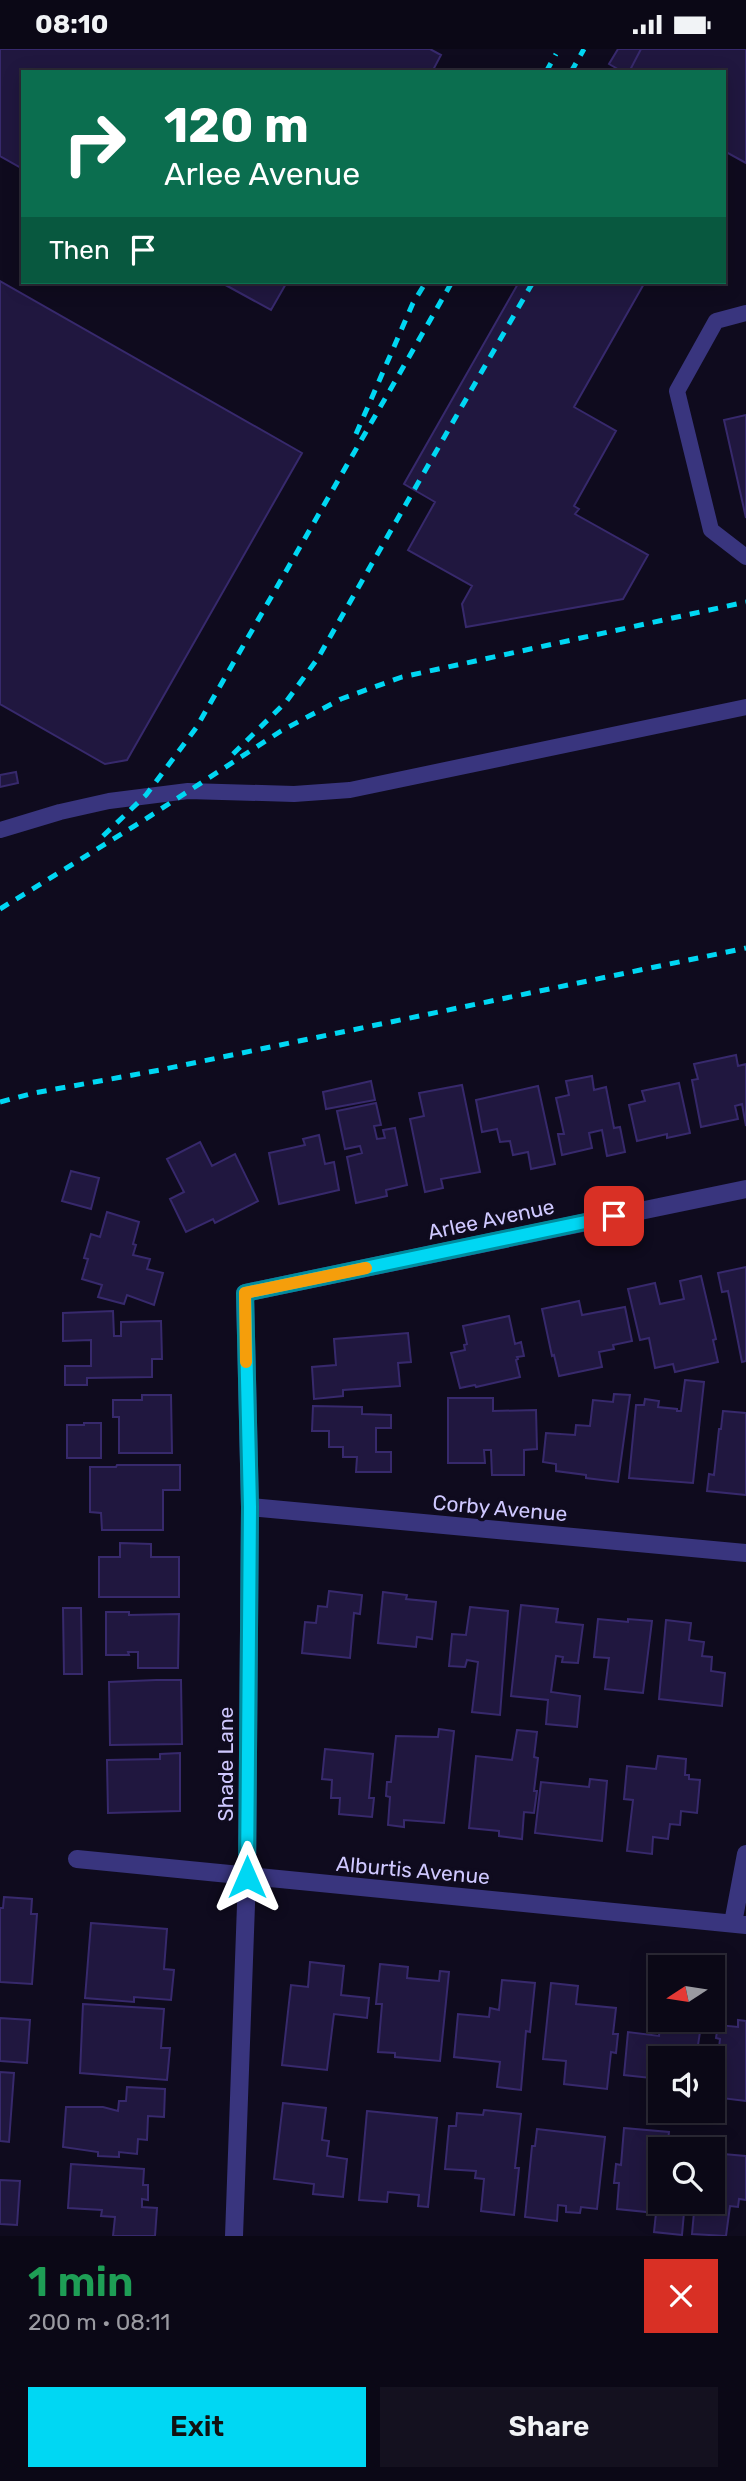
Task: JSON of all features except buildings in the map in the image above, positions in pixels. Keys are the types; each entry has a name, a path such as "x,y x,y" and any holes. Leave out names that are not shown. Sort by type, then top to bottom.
{"street":[{"name":"Arlee Avenue","path":"245,1293 746,1189"},
{"name":"Shade Lane","path":"234,2236 247,1877 250,1507 245,1293"},
{"name":"Corby Avenue","path":"250,1507 746,1553"},
{"path":"739,1924 746,1854"},
{"name":"Alburtis Avenue","path":"77,1859 739,1924"}],"lane":[{"path":"746,313 716,321 677,391 712,530 746,557"},
{"path":"0,830 108,801 188,791 294,794 350,790 746,707"}],"railway":[{"path":"572,70 584,49"},
{"path":"547,70 556,54"},
{"path":"356,434 413,303 425,284"},
{"path":"103,836 146,795 196,728 451,284"},
{"path":"233,754 286,702 318,658 532,284"},
{"path":"0,909 281,731 341,699 402,677 746,602"},
{"path":"0,1102 746,948"}],"slow traffic":[{"path":"246,1362 245,1293 366,1268"}],"route":[{"path":"247,1877 250,1507 245,1293 614,1216"}]}
